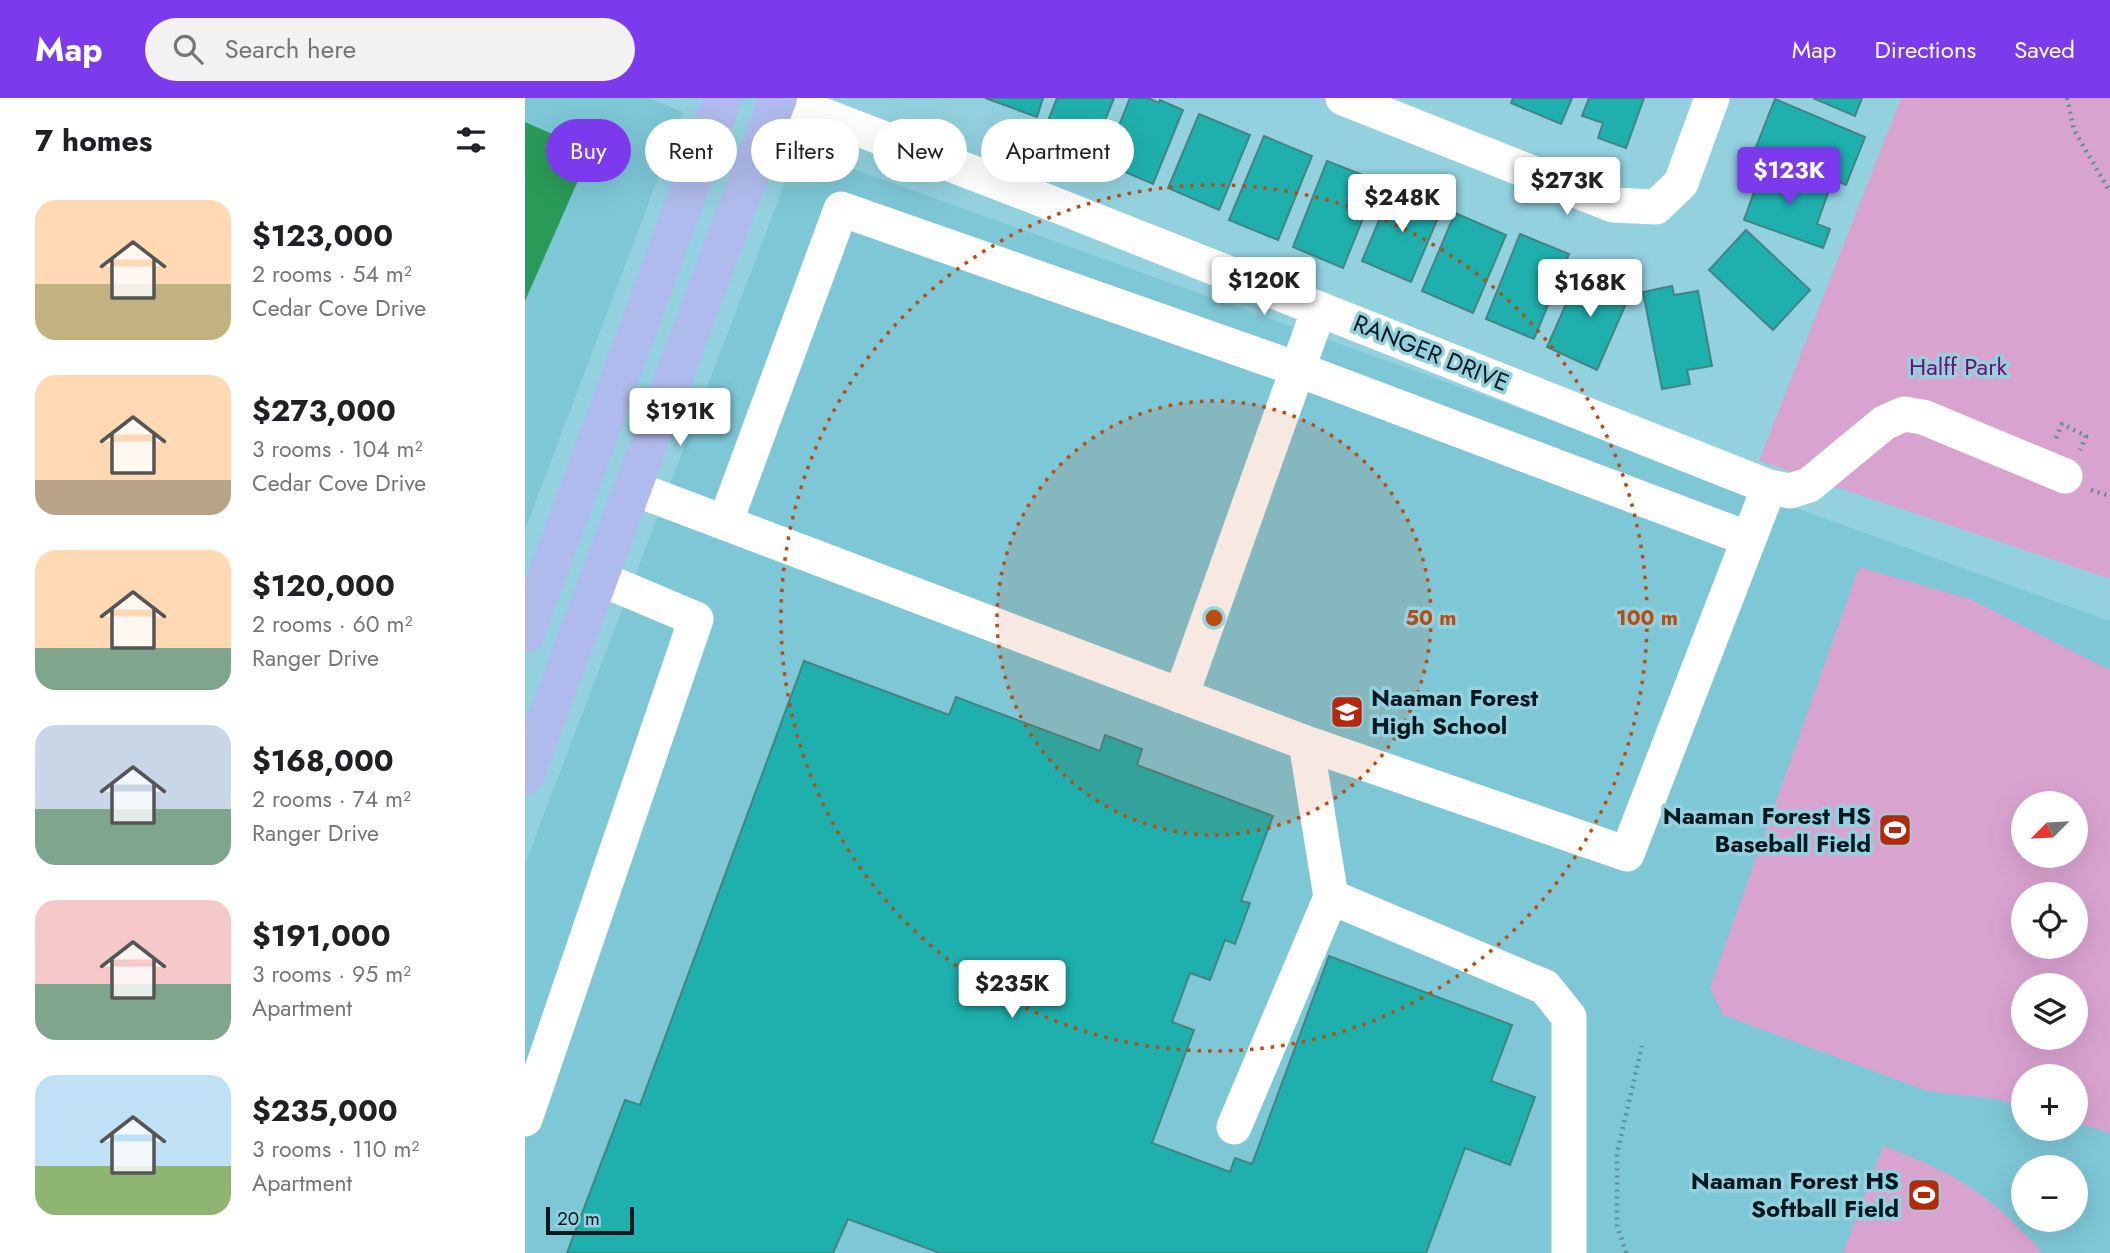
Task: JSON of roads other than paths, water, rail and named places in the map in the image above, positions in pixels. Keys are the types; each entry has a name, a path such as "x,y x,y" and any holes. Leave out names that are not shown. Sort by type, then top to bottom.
{"main road":[{"path":"525,635 723,98"},
{"path":"525,776 778,98"}],"street":[{"name":"RANGER DRIVE","path":"778,98 1769,487"},
{"path":"1343,98 1613,205 1656,207 1681,183 1712,98"},
{"path":"725,523 841,209 1297,369 1749,540"},
{"path":"1181,696 1319,309"},
{"path":"633,488 1306,743 1627,854 1769,487 1790,491 1809,485 1884,423 1903,414 1923,418 2065,477"},
{"path":"525,1119 696,619 599,579"},
{"path":"1234,1127 1331,897 1306,743"},
{"path":"1331,897 1545,987 1569,1017 1569,1253"}],"place":[{"name":"Naaman Forest High School","path":"1347,712"},
{"name":"Naaman Forest HS Baseball Field","path":"1895,830"},
{"name":"Naaman Forest HS Softball Field","path":"1924,1195"}],"park label":[{"name":"Halff Park","path":"1958,367"}]}
